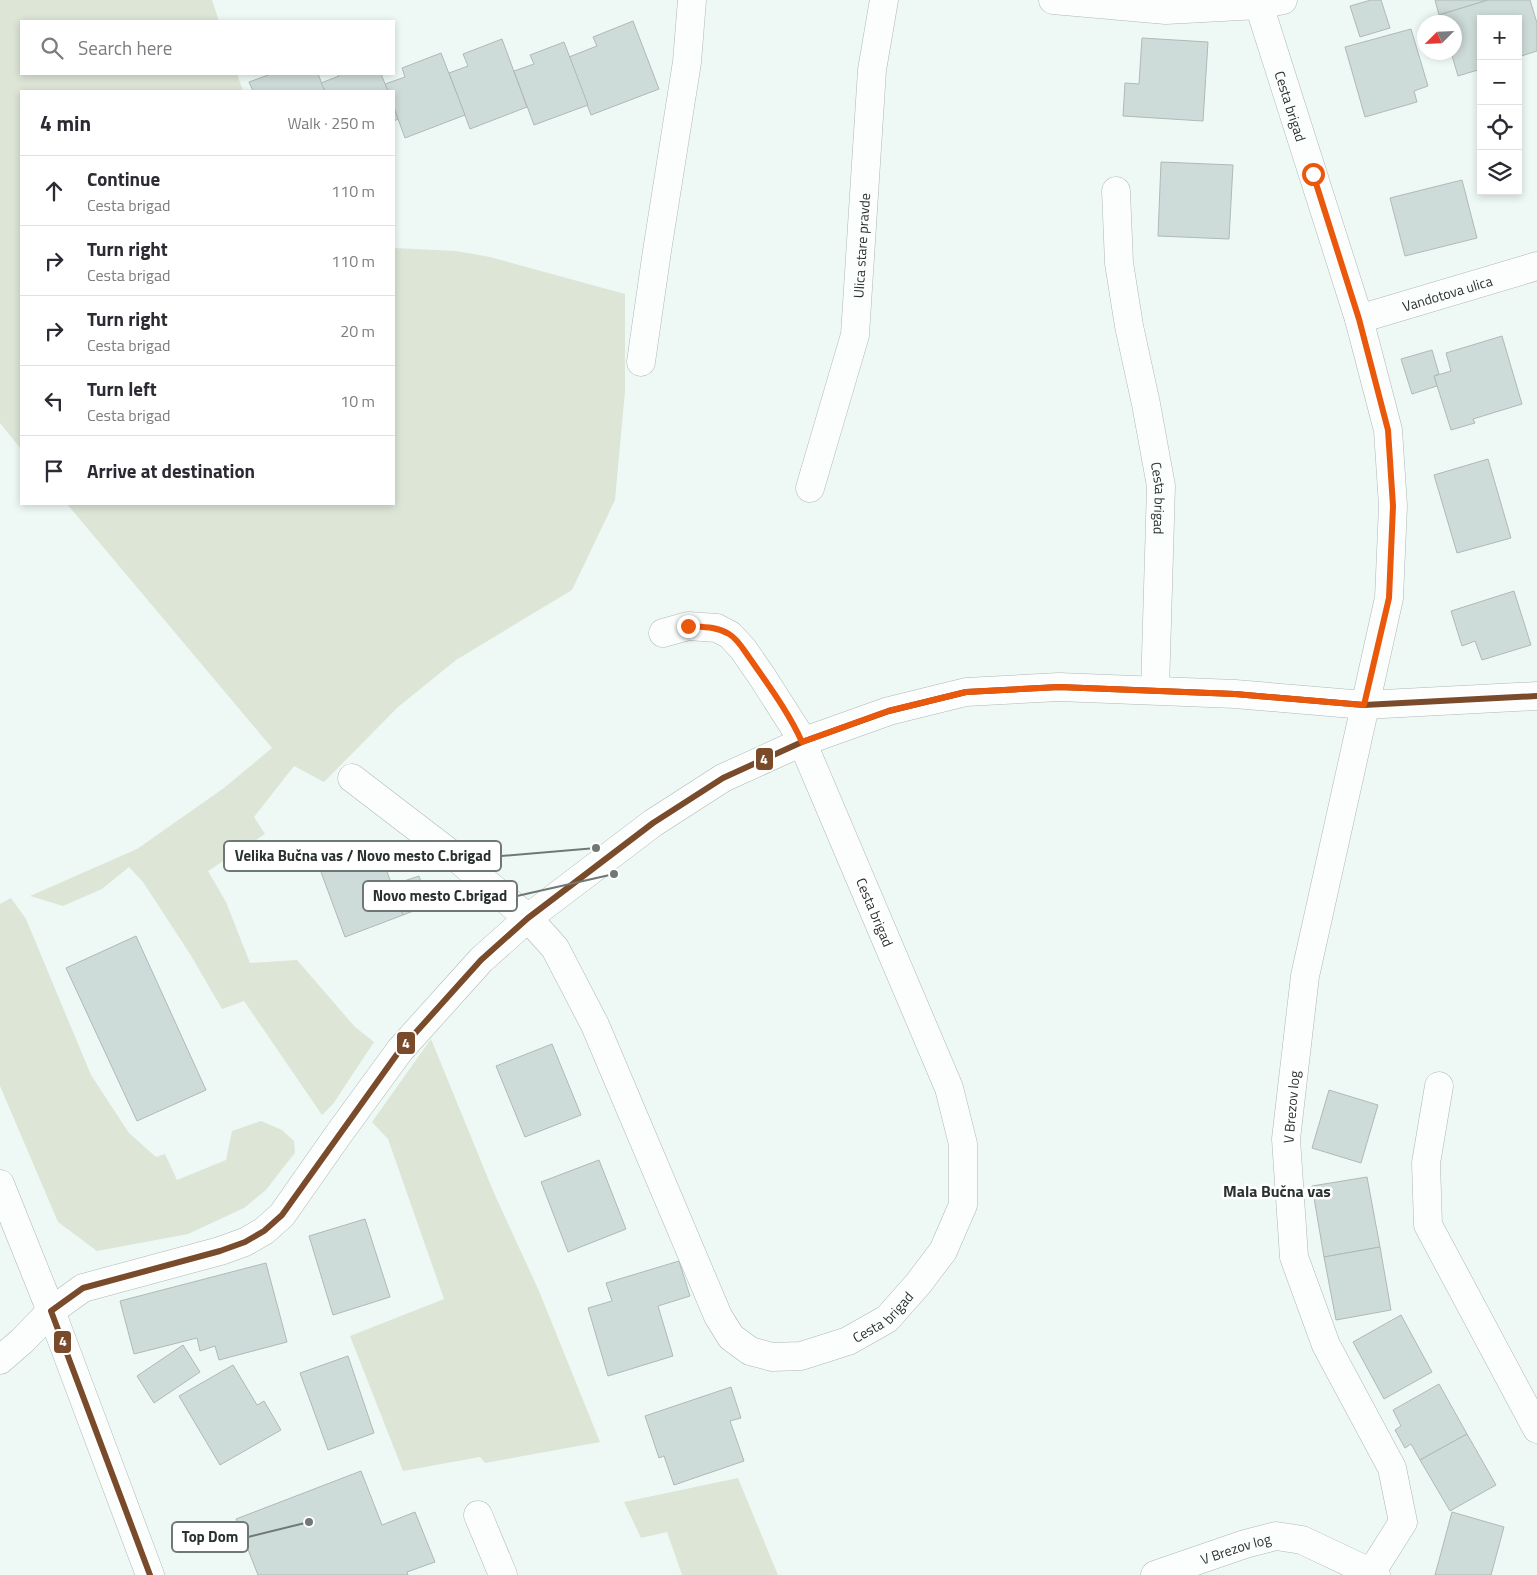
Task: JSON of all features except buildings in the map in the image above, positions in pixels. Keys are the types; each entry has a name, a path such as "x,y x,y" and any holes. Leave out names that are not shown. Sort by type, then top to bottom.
{"street":[{"path":"641,362 687,62 692,0"},
{"name":"Ulica stare pravde","path":"810,488 855,336 872,70 884,0"},
{"path":"1053,0 1166,10 1271,2"},
{"name":"Cesta brigad","path":"1271,2 1388,430 1393,506 1389,598 1364,705"},
{"name":"Cesta brigad","path":"1116,191 1119,263 1129,326 1161,486 1155,690"},
{"name":"Vandotova ulica","path":"1359,319 1537,266"},
{"name":"Cesta brigad","path":"352,778 460,860 528,918 555,948 594,1025 718,1316 731,1337 750,1351 772,1357 801,1356 848,1341 887,1319 918,1284 943,1251 963,1206 963,1144 949,1088 793,724 743,649 730,635 717,628 688,626 663,633"},
{"path":"0,1360 22,1341 51,1311 83,1288 220,1252 245,1242 264,1231 282,1215 303,1188 338,1135 400,1050 481,960 528,918 653,823 723,778 802,742 888,711 966,692 1059,687 1155,690 1235,694 1364,705 1537,696"},
{"name":"V Brezov log","path":"1154,1575 1245,1544 1276,1536 1302,1540 1374,1574 1403,1522 1392,1468 1326,1344 1294,1257 1286,1139 1305,976 1364,705"},
{"path":"1439,1086 1426,1163 1428,1225 1537,1429"},
{"path":"0,1184 51,1311 150,1575"},
{"path":"478,1515 503,1575"}],"shaded area":[{"path":"0,0 212,0 219,20 20,20 20,75 237,75 243,90 20,90 20,448 0,423"},
{"path":"395,248 456,251 490,257 625,294 625,391 615,500 572,590 456,660 398,707 324,782 294,766 254,817 265,834 208,871 226,902 250,963 297,960 355,1027 374,1042 333,1104 322,1115 244,1001 222,1009 190,954 143,882 129,867 102,889 63,906 30,896 137,849 224,788 272,748 68,505 395,505"},
{"path":"11,898 26,919 91,1075 129,1133 156,1157 165,1154 177,1180 226,1160 232,1131 261,1121 282,1130 294,1141 295,1153 266,1190 244,1208 188,1234 97,1251 58,1222 0,1086 0,904"},
{"path":"431,1039 494,1193 539,1291 600,1442 485,1463 480,1457 403,1471 350,1336 444,1299 388,1139 372,1122"},
{"path":"738,1478 778,1575 682,1575 667,1532 641,1538 624,1502"}],"transit line":[{"name":"4","path":"150,1575 51,1311 83,1288 220,1251 245,1242 264,1231 282,1215 400,1050 481,960 528,918 653,823 723,778 802,742 889,711 966,692 1059,687 1235,694 1364,705 1537,696"}],"place":[{"name":"Velika Bučna vas / Novo mesto C.brigad","path":"596,848"},
{"name":"Novo mesto C.brigad","path":"614,874"},
{"name":"Top Dom","path":"309,1522"}],"district":[{"name":"Mala Bučna vas","path":"1277,1191"}],"route":[{"path":"688,626 717,628 730,635 743,649 763,678 793,724 802,742 888,711 966,692 1059,687 1235,694 1364,705 1389,598 1393,506 1388,430 1359,319 1313,174"}]}
